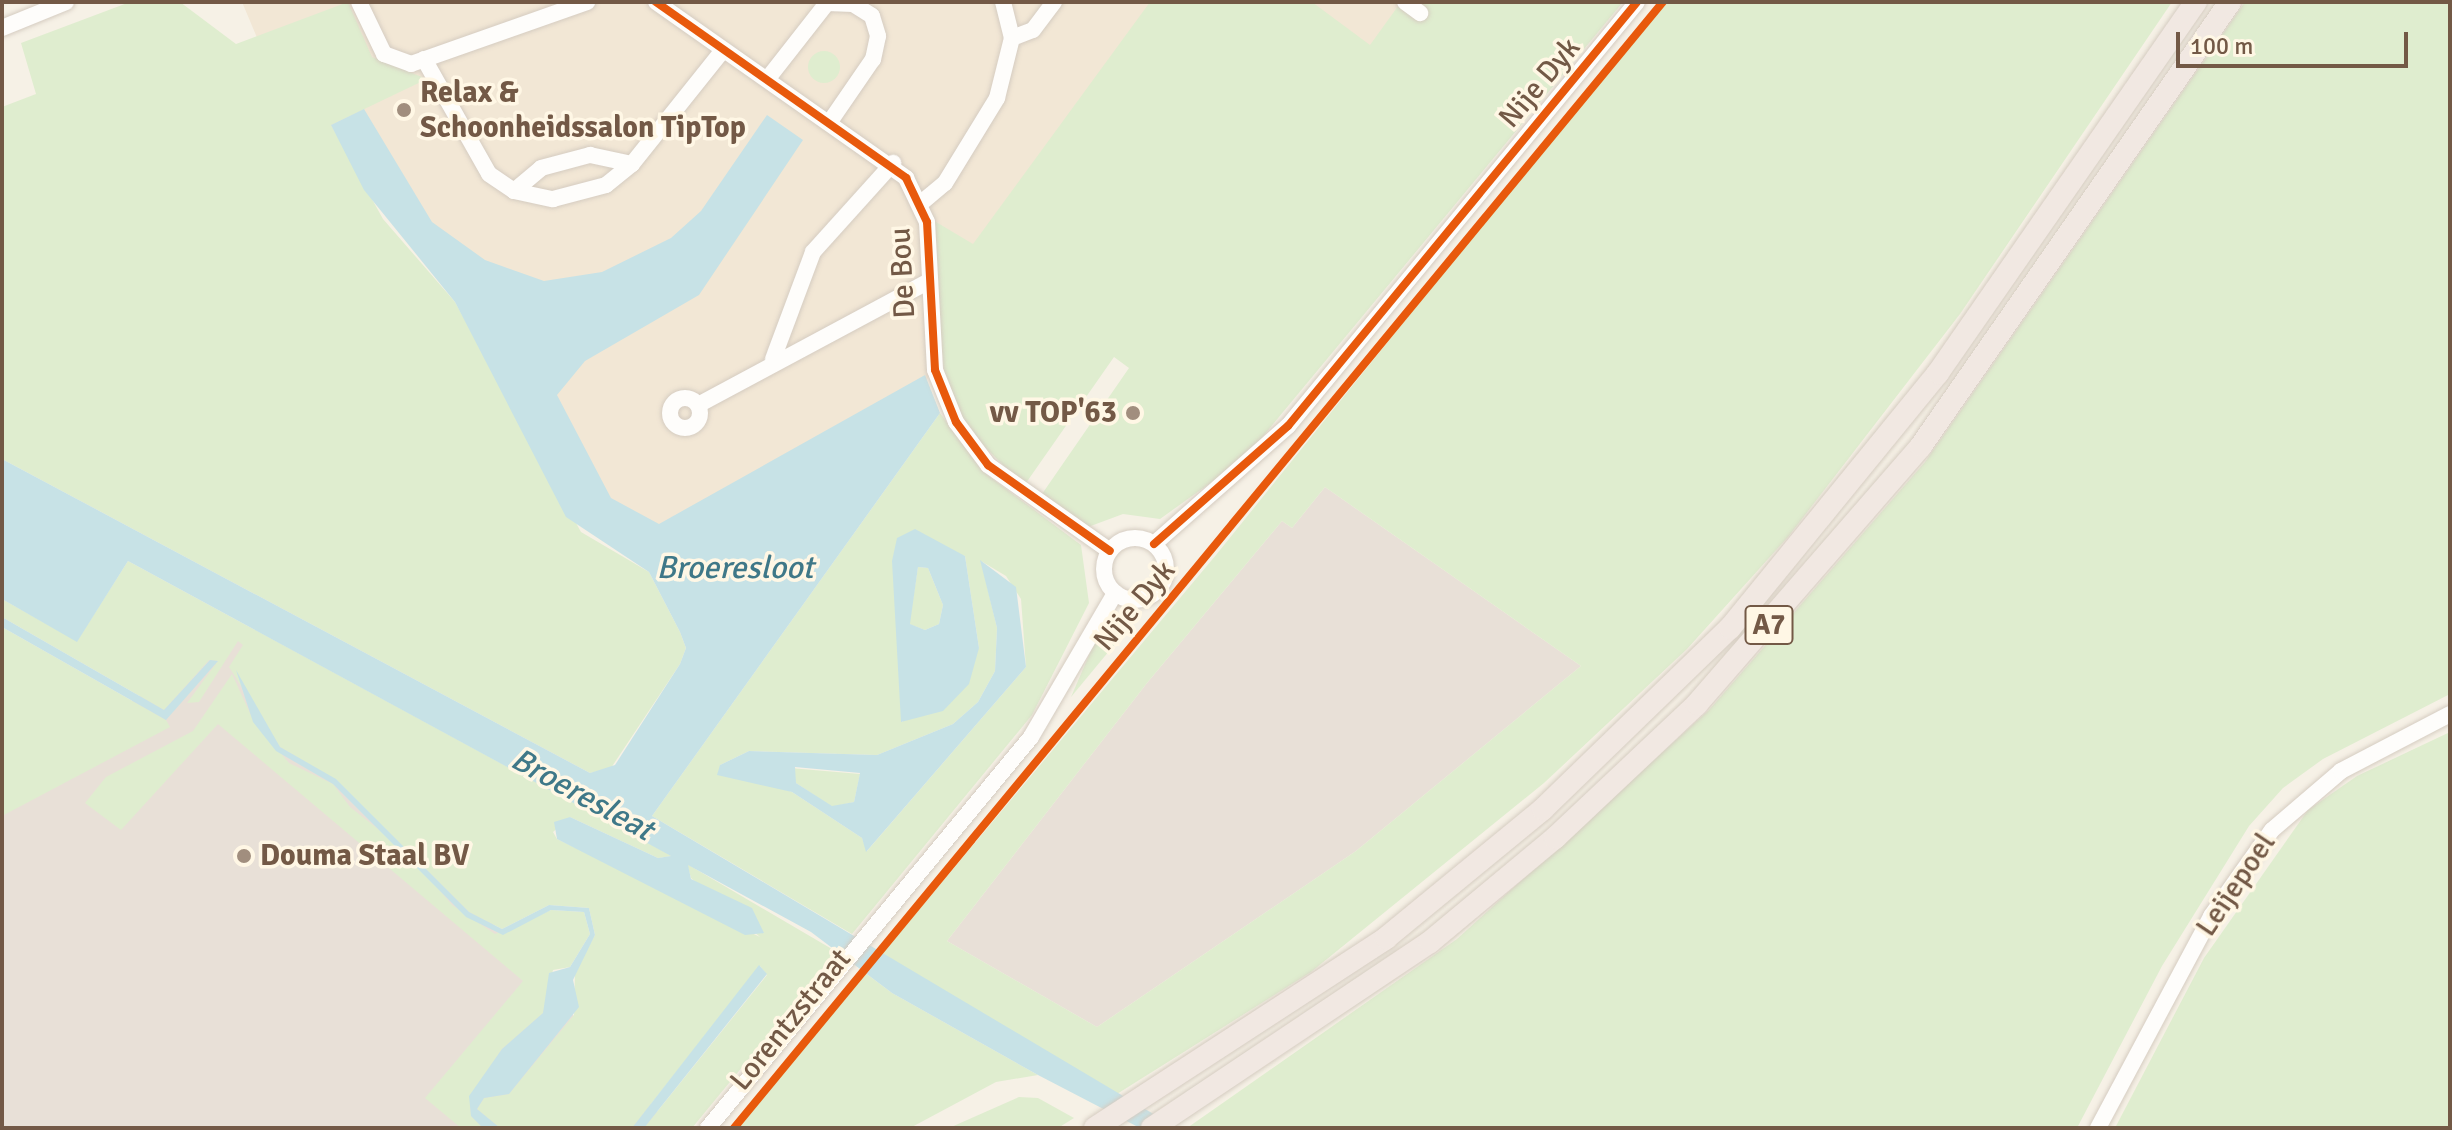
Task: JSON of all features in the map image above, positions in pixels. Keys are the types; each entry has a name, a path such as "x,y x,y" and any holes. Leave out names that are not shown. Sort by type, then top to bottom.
{"highway":[{"name":"A7","path":"1095,1128 1283,1011 1458,880 1730,628 1938,373 2196,2"},
{"name":"A7","path":"1162,1122 1430,942 1555,838 1697,704 1921,446 2230,2"}],"street":[{"path":"2,28 66,2"},
{"path":"359,2 384,54 411,64 587,2"},
{"path":"921,203 945,183 997,98 1012,38 1003,2"},
{"path":"1012,38 1033,30 1054,2"},
{"path":"1405,2 1420,13"},
{"name":"Nije Dyk","path":"1154,544 1288,426 1637,2"},
{"name":"De Bou","path":"661,3 723,50 769,77 893,163 921,203 935,370 965,437 1029,497 1110,551"},
{"path":"769,77 827,3 853,4 872,16 878,36 873,59 831,120"},
{"path":"424,59 482,164 514,191 578,196 632,164 723,50"},
{"path":"514,191 541,168 590,155 632,164"},
{"path":"773,359 813,252 893,163"},
{"path":"698,405 773,359 927,282"},
{"path":"1129,538 1154,544 1166,564 1160,589 1137,600 1115,593 1104,571 1110,551 1129,538"},
{"name":"Nije Dyk","path":"868,935 1041,724 1085,635 1115,593"},
{"name":"Leijepoel","path":"2098,1128 2211,916 2272,830 2341,771 2450,714"},
{"name":"Lorentzstraat","path":"708,1128 868,935"}],"shaded area":[{"path":"242,2 1165,2 981,279 914,404 652,555 263,52"},
{"path":"1255,2 1411,2 1362,75"},
{"path":"1325,487 1581,666 1356,851 1097,1027 947,941 1147,683 1282,521 1292,528"},
{"name":"Douma Staal BV","path":"223,632 247,643 672,1128 2,1128 2,800"}],"green space":[{"path":"130,2 180,2 236,44 348,2 372,57 427,79 331,125 383,219 455,302 581,532 649,572 680,632 686,648 680,664 611,768 590,773 2,459 2,107 36,94 21,43"},
{"path":"1150,2 1312,2 1370,45 1401,2 1623,2 1245,458 1160,519 1123,514 1088,527 1042,494 1129,368 1114,357 1026,483 1009,471 966,428 944,373 931,219 973,244"},
{"path":"1662,2 2172,2 1960,314 1788,537 1687,649 1544,783 1311,972 1117,1094 882,954 1216,555","holes":["1325,487 1581,666 1356,851 1097,1027 947,941 1147,683 1282,521 1292,528"]},
{"path":"2245,2 2450,2 2450,694 2323,759 2283,788 2249,826 2162,966 2077,1128 1187,1128 1457,939 1709,710 1925,462"},
{"path":"824,51 835,56 840,67 835,78 824,83 813,78 808,67 813,56"},
{"path":"940,413 982,471 1081,545 1089,603 1032,715 852,934 652,816","holes":["897,538 965,556 979,648 902,722","981,561 1006,576 1021,599 1026,667 867,851 862,838 792,792 720,765 749,751 877,755 953,724 978,702 995,671 997,628"]},
{"path":"128,561 672,856 658,858 570,817 553,832 557,839 760,937 691,878 687,864 837,952 692,1128 644,1128 767,975 760,966 632,1128 500,1128 477,1109 484,1098 509,1094 574,1015 575,972 595,935 589,908 549,905 502,929 469,912 336,780 280,747 229,667 243,645 238,641 199,702 187,703 218,661 209,660 164,710 2,617 2,599 77,641"},
{"path":"918,567 928,568 943,605 939,624 925,630 909,624"},
{"path":"1110,621 1124,633 1071,697 1093,646"},
{"path":"2,627 166,720 170,727 2,816"},
{"path":"232,674 254,722 289,763 333,784 350,807 407,852 452,905 495,934 551,910 584,912 590,934 570,967 553,970 543,1013 502,1049 470,1096 471,1116 483,1128 461,1128 425,1098 523,981 218,724 121,830 85,803 106,777 193,731"},
{"path":"2450,732 2450,1128 2115,1128 2204,958 2308,810 2357,776"},
{"path":"790,768 860,774 854,802 832,807 796,783"},
{"path":"864,972 892,993 1038,1075 996,1082 910,1128 735,1128"},
{"path":"1019,1097 1038,1098 1074,1118 1058,1128 949,1128"}],"water":[{"name":"Broeresloot","path":"364,109 432,222 485,260 544,281 602,272 671,238 701,211 767,115 803,140 699,295 585,361 557,395 611,498 659,524 925,375 940,413 652,816 1177,1128 1140,1128 1038,1075 892,993 811,932 688,865 691,879 752,908 764,933 745,935 557,839 554,822 570,817 658,858 671,856 128,561 77,642 2,599 2,459 590,773 615,765 680,664 686,648 680,632 649,572 566,517 455,302 364,190 331,125"},
{"path":"915,529 965,556 979,648 969,684 943,711 901,722 892,561 897,538","holes":["918,567 928,568 943,605 939,624 925,630 910,624"]},
{"path":"980,560 1016,587 1026,667 866,852 862,838 792,792 717,775 720,765 749,751 877,755 953,724 978,702 995,671 997,628","holes":["795,767 860,773 854,802 832,806 796,783"]},
{"path":"2,617 164,710 210,660 218,661 166,720 2,627"},
{"path":"236,670 280,747 336,779 469,912 502,929 549,905 589,908 595,935 573,980 579,1007 509,1094 484,1098 477,1109 500,1128 483,1128 471,1116 469,1096 502,1049 543,1013 549,973 570,967 590,934 584,912 551,910 503,935 466,917 333,784 276,751 253,722"},
{"path":"759,965 767,974 644,1128 632,1128"}],"cycle path":[{"path":"656,2 906,178 927,222 935,370 956,422 988,465 1110,551"},
{"path":"1154,544 1288,426 1637,2"},
{"path":"734,1128 1663,2"}],"place":[{"name":"Relax & Schoonheidssalon TipTop","path":"404,110"},
{"name":"vv TOP'63","path":"1133,413"},
{"name":"Douma Staal BV","path":"244,856"}],"water label":[{"name":"Broeresleat","path":"582,795"}]}
